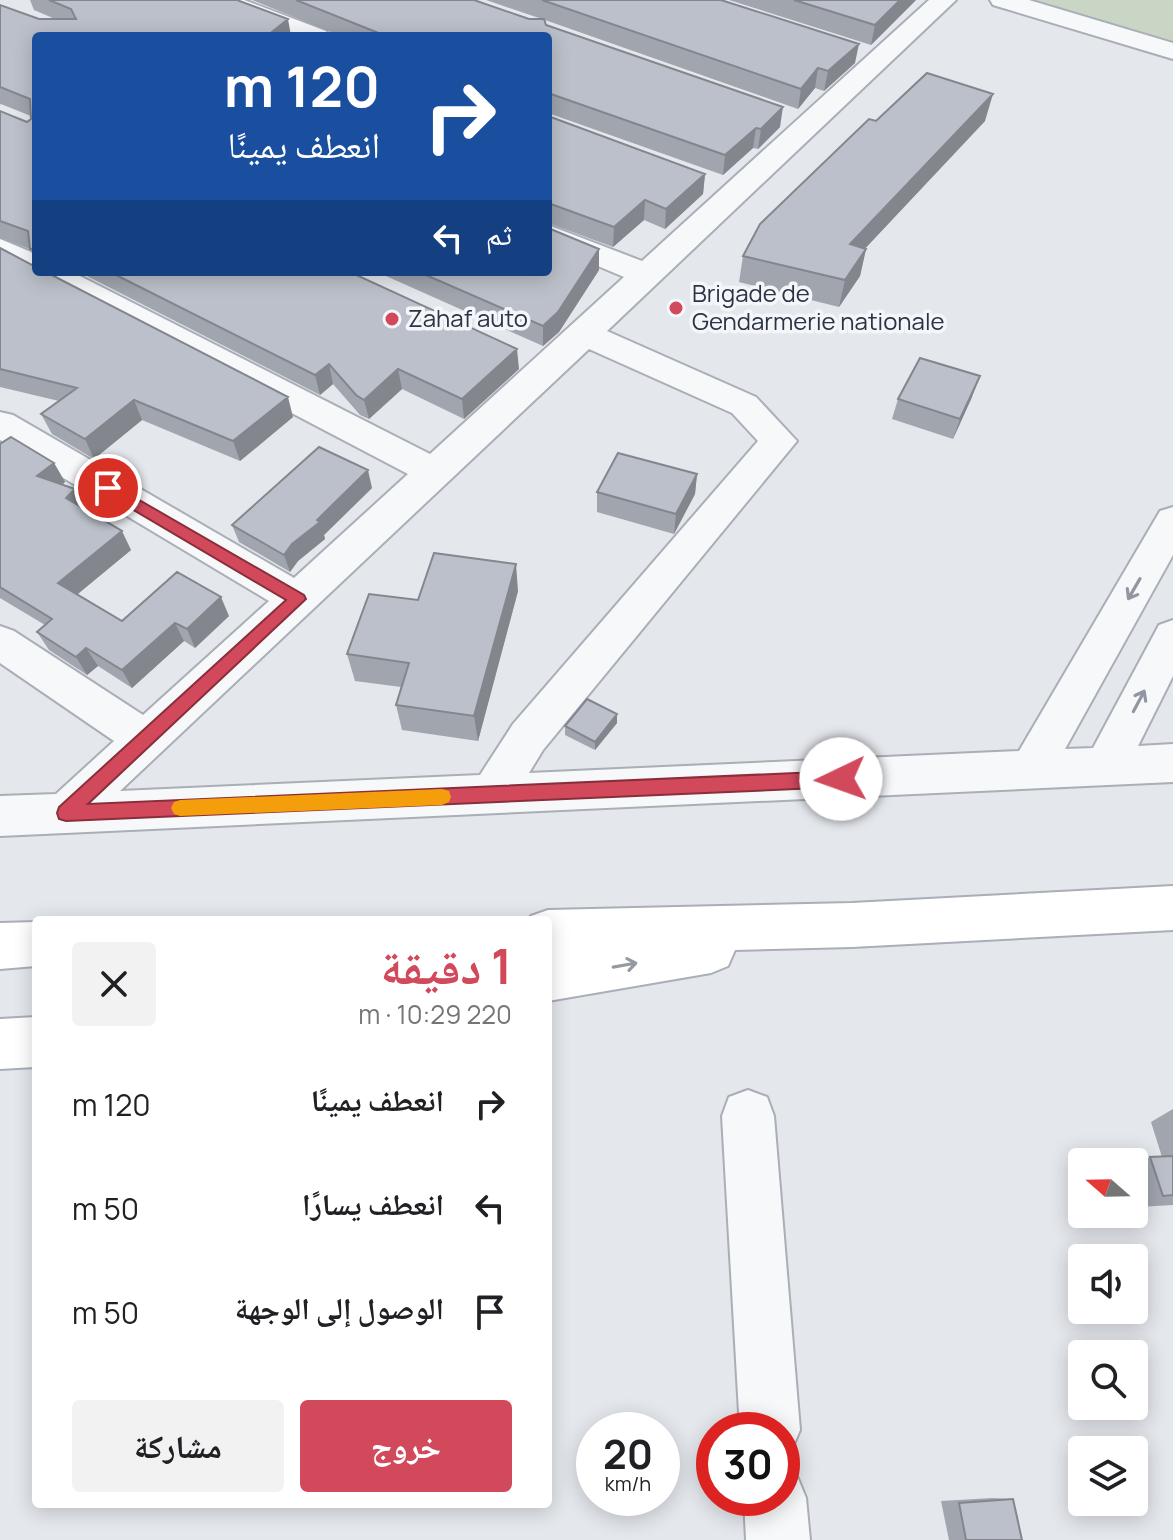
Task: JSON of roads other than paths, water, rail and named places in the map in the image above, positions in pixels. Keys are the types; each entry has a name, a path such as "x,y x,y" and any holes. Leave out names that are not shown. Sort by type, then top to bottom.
{"main road":[{"path":"552,932 852,925 1173,908"},
{"path":"552,977 852,925"},
{"path":"0,946 32,944"},
{"path":"0,1044 32,1042"}],"street":[{"path":"221,0 306,32"},
{"path":"1002,0 1173,51"},
{"path":"66,813 435,472 536,360 584,334 647,275 721,188 865,55 936,1"},
{"path":"552,236 647,275"},
{"path":"0,248 32,264"},
{"path":"55,276 435,472"},
{"path":"492,795 528,737 779,441 744,405 584,334"},
{"path":"0,424 298,599"},
{"path":"1031,770 1173,521"},
{"path":"1106,765 1173,636"},
{"path":"0,642 146,740"},
{"path":"0,816 1173,763"},
{"path":"748,1116 769,1412"},
{"path":"776,1516 778,1540"}],"place":[{"name":"Brigade de Gendarmerie nationale","path":"676,308"},
{"name":"Zahaf auto","path":"392,319"}]}
